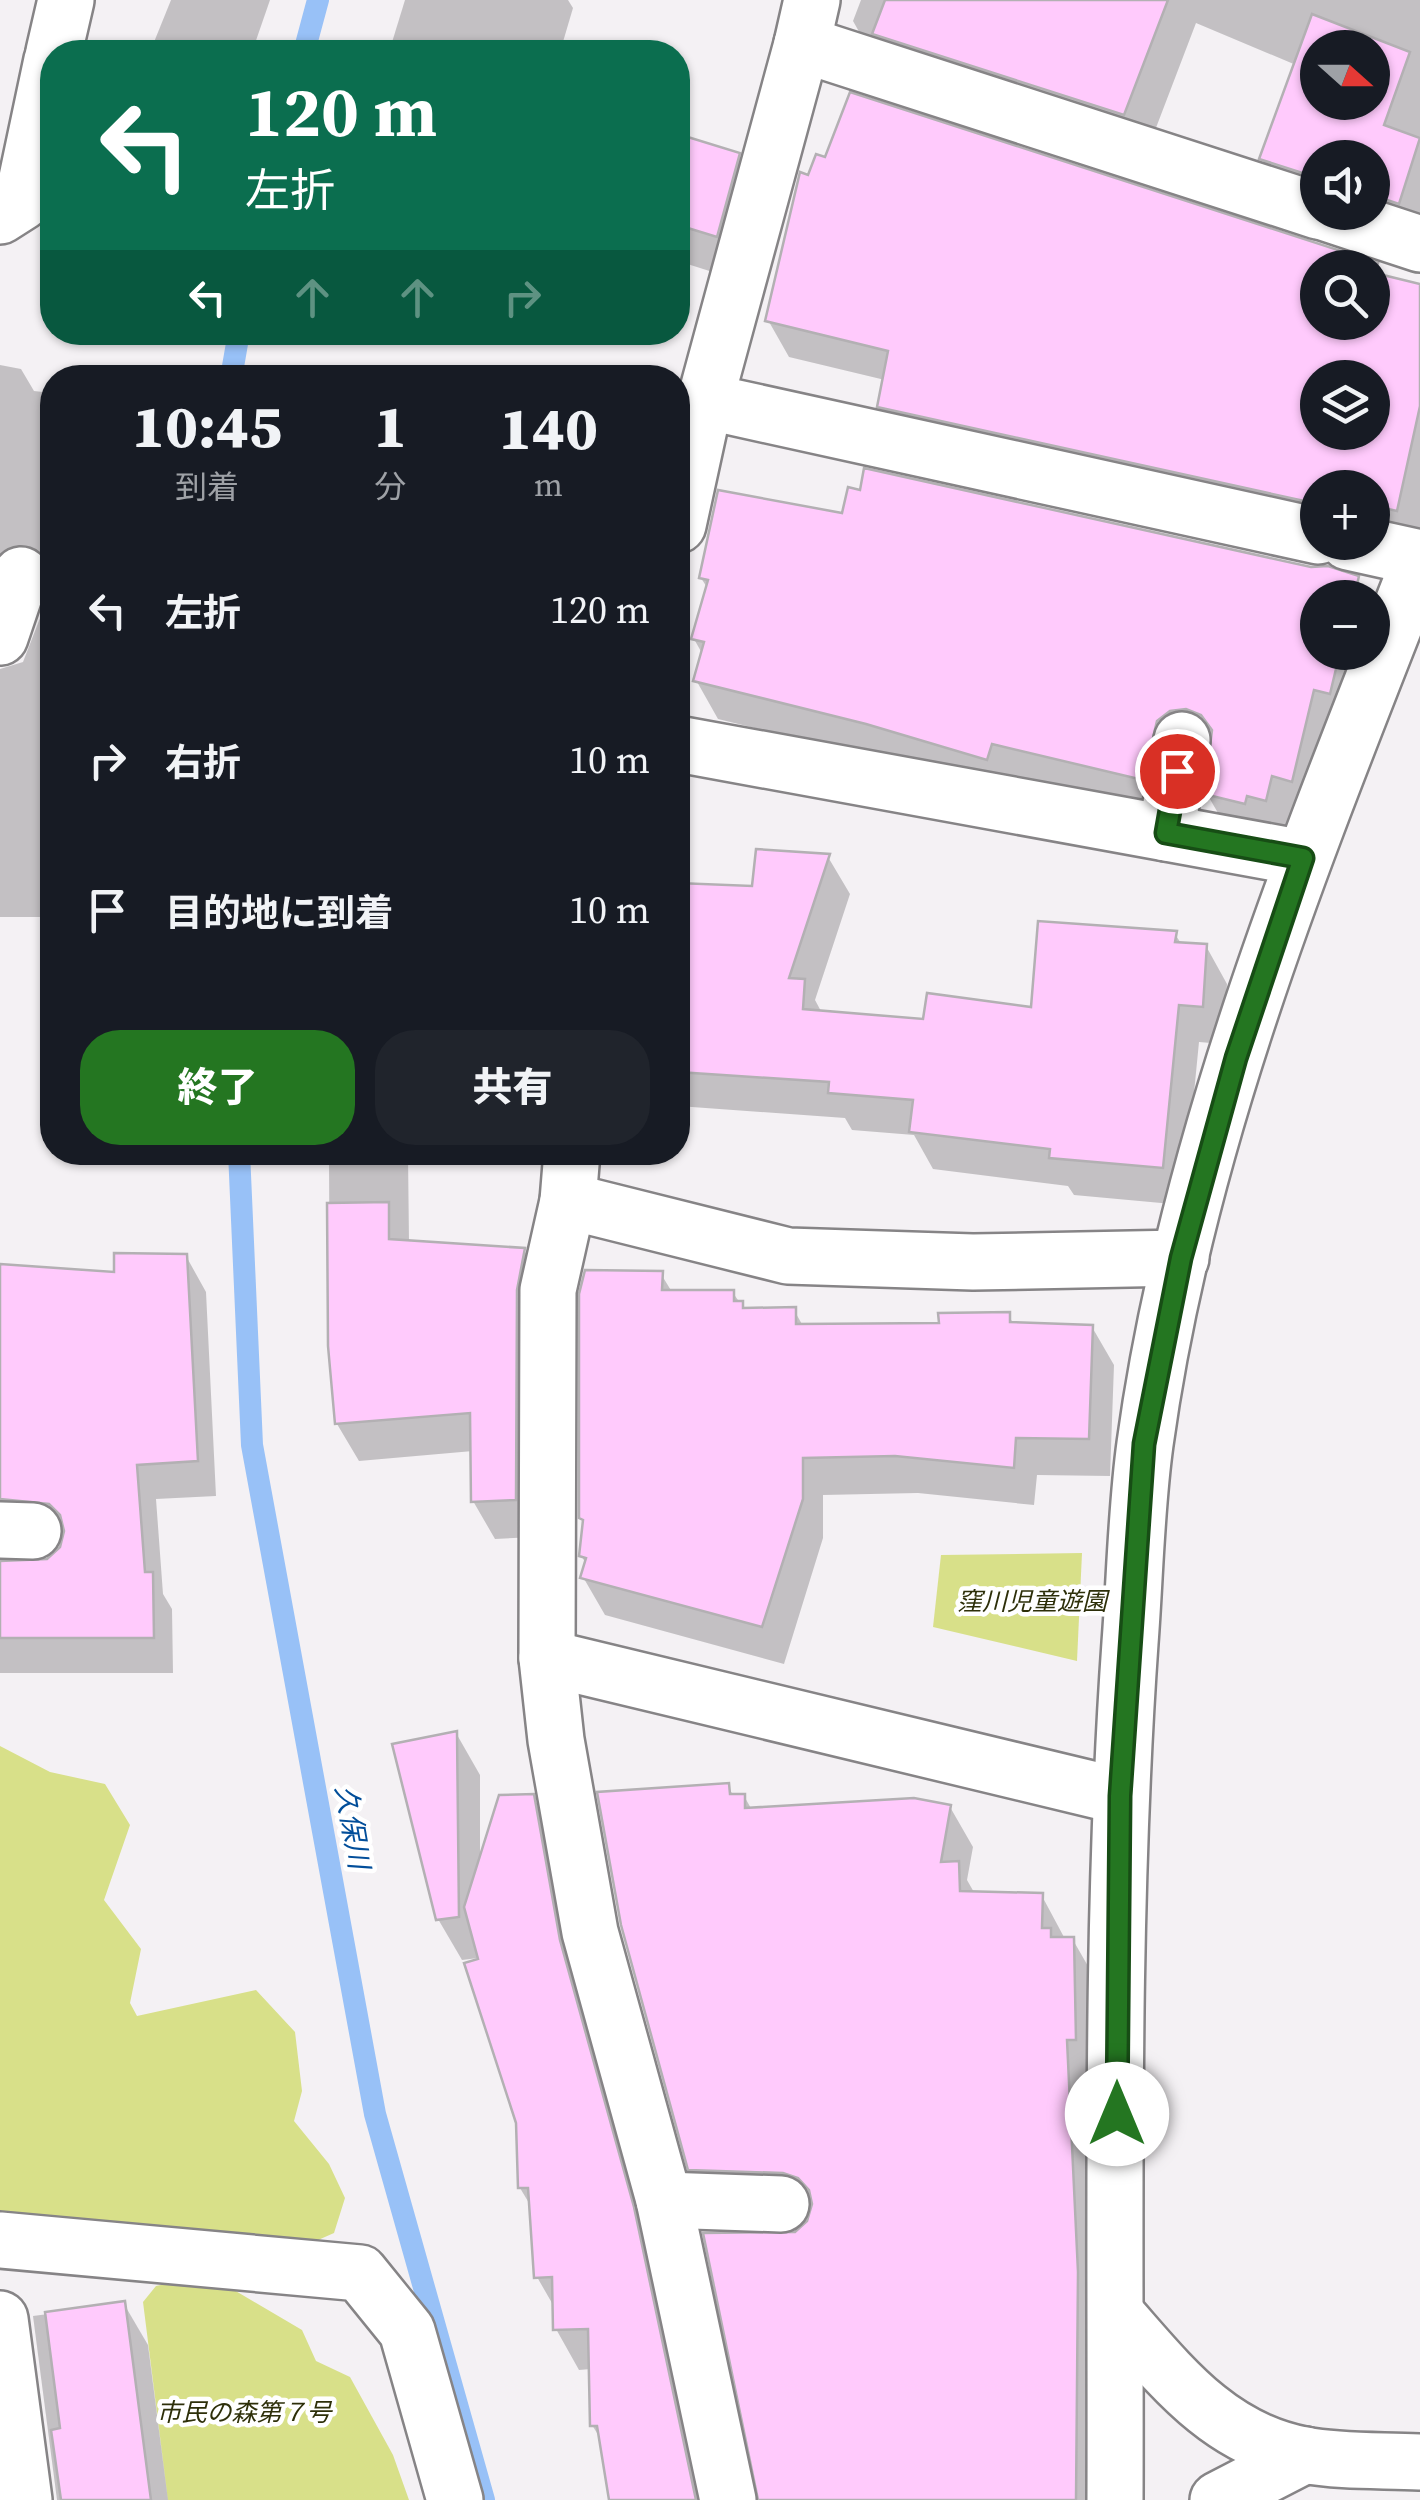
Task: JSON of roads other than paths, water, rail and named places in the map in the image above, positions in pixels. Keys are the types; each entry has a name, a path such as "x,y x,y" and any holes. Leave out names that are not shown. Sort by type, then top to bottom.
{"street":[{"path":"57,40 66,0"},
{"path":"690,470 807,22 1300,205"},
{"path":"0,216 22,202 40,117"},
{"path":"1376,230 1420,244"},
{"path":"705,401 1300,532"},
{"path":"1115,2500 1120,1796 1144,1444 1181,1258 1236,1058 1303,858 1420,559 1390,552"},
{"path":"0,637 21,575"},
{"path":"1166,833 1182,740"},
{"path":"690,746 1303,858"},
{"path":"728,2500 664,2200 590,1932 569,1830 547,1658 548,1290 570,1177 788,1256 973,1262 1181,1258"},
{"path":"547,1658 1120,1796"},
{"path":"664,2200 781,2204"},
{"path":"0,2240 360,2273 406,2331 455,2500"},
{"path":"1116,2314 1195,2403 1247,2439 1304,2456 1420,2462"},
{"path":"0,2319 24,2500"},
{"path":"1218,2500 1304,2456"}],"waterway":[{"name":"久保川","path":"307,40 318,0"},
{"name":"久保川","path":"233,365 237,345"},
{"name":"久保川","path":"240,1165 252,1445 375,2114 484,2500"}],"park label":[{"name":"窪川児童遊園","path":"1032,1601"},
{"name":"市民の森第７号","path":"244,2412"}]}
